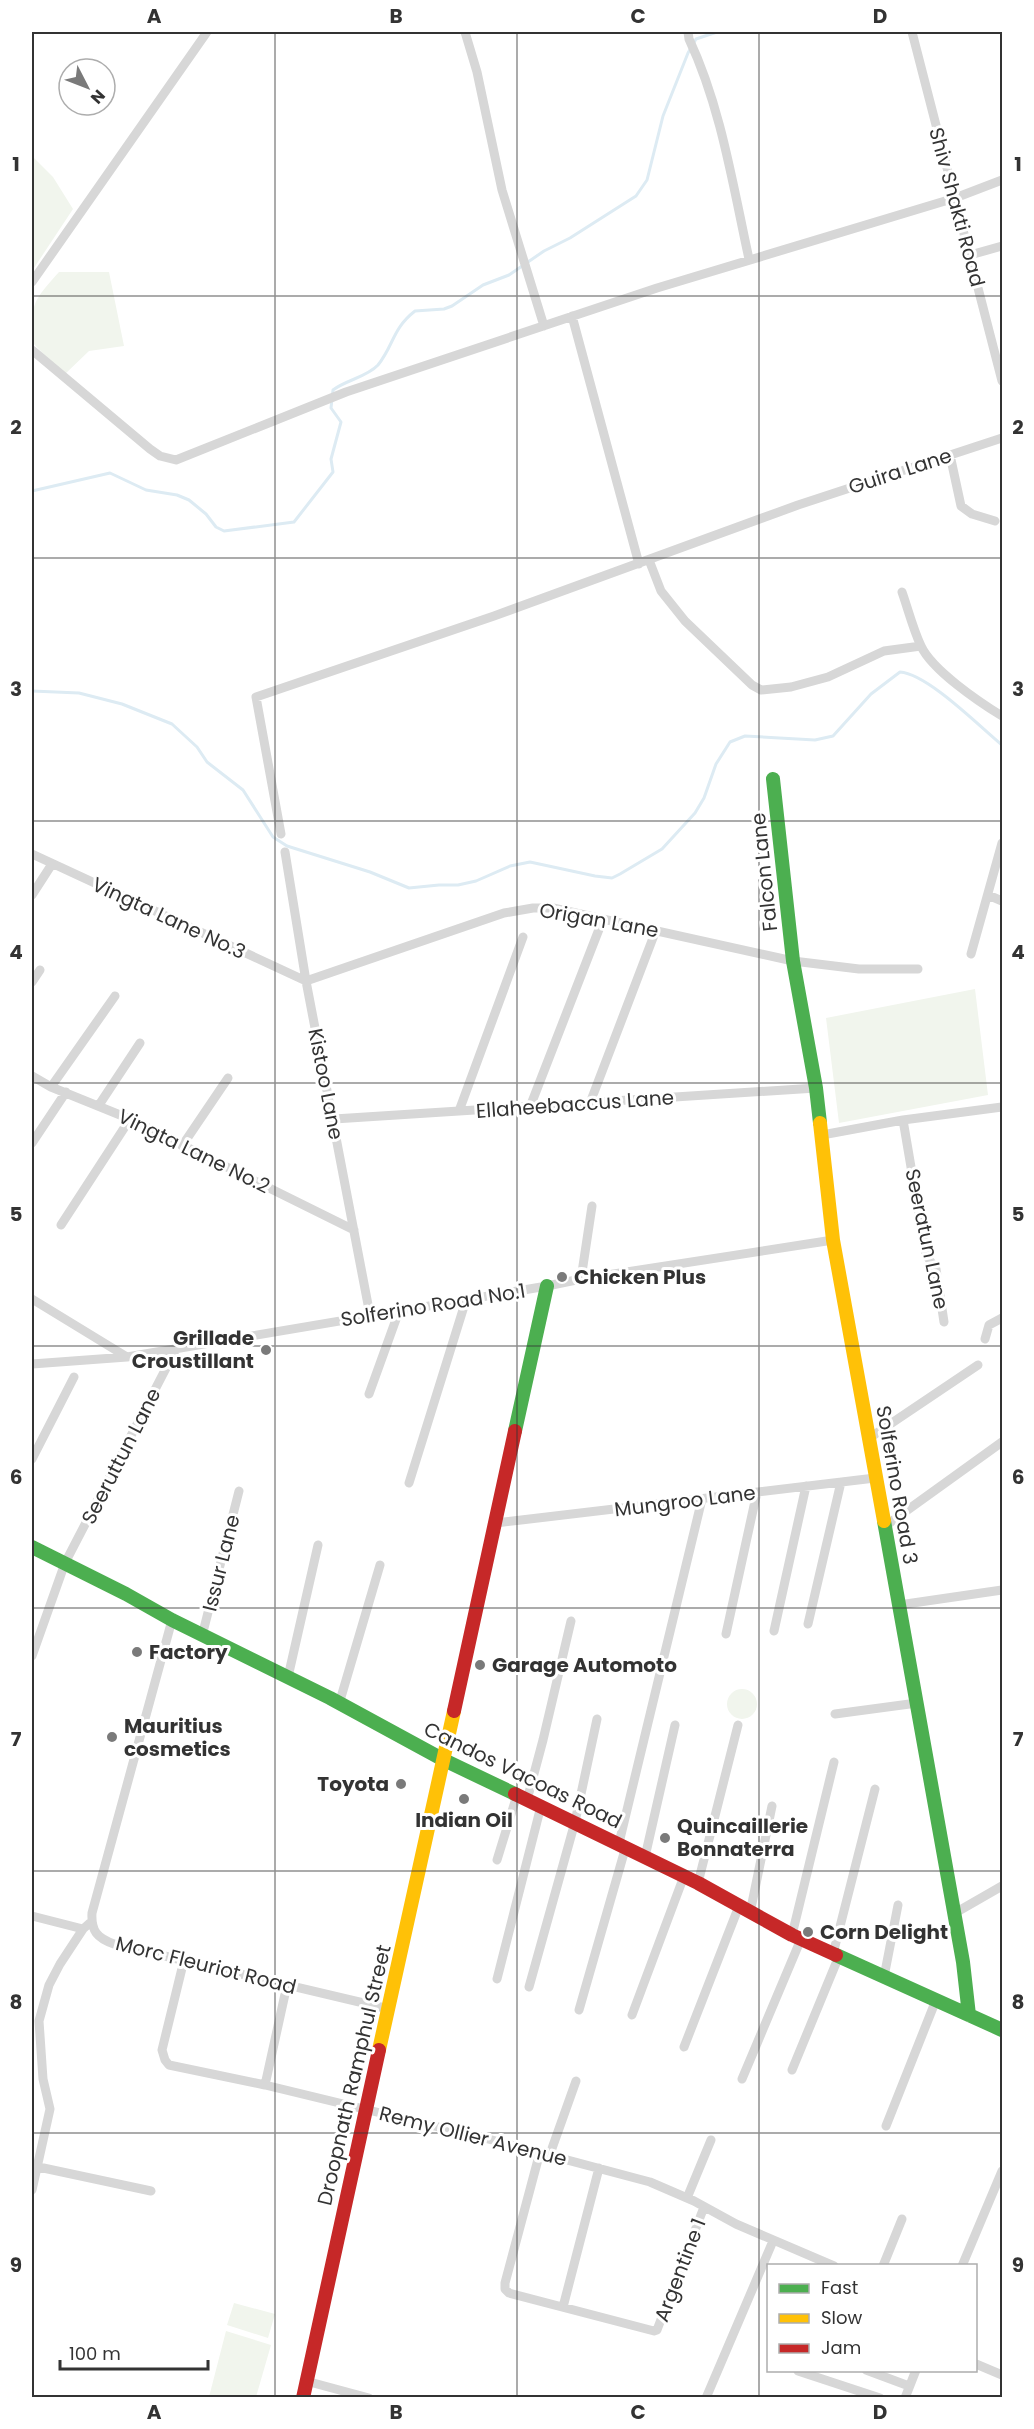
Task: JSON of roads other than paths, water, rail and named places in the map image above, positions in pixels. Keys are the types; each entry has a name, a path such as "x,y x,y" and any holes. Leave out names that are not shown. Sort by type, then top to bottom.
{"street":[{"path":"32,282 207,32"},
{"path":"465,32 477,72 502,190 544,326"},
{"path":"688,32 706,82 749,259"},
{"name":"Shiv Shakti Road","path":"912,32 1002,381"},
{"path":"32,350 150,449 160,456 176,460 346,392 572,316 749,259 955,198 1002,180"},
{"path":"970,255 1002,246"},
{"path":"572,316 644,562 661,591 686,621 752,685 760,690 791,687 828,677 884,651 921,646"},
{"name":"Guira Lane","path":"281,834 256,697 644,562 798,505 1002,438"},
{"path":"950,455 961,506 972,514 995,521"},
{"path":"902,592 921,646 939,669 1002,716"},
{"name":"Falcon Lane","path":"773,779 793,961"},
{"path":"970,954 1002,843"},
{"name":"Kistoo Lane","path":"285,852 306,981 370,1315"},
{"name":"Vingta Lane No.3","path":"32,854 306,981"},
{"path":"32,895 52,864"},
{"path":"988,895 1002,901"},
{"name":"Origan Lane","path":"306,981 504,912 533,908 553,908 793,961 859,969 918,969"},
{"path":"530,1107 603,919"},
{"path":"590,1103 656,930"},
{"path":"459,1111 523,937"},
{"name":"Solferino Road 3","path":"793,961 816,1088 833,1240 955,1913 969,2015"},
{"path":"32,982 40,970"},
{"path":"51,1087 115,996"},
{"path":"99,1106 140,1043"},
{"name":"Vingta Lane No.2","path":"32,1076 51,1087 130,1119 354,1230"},
{"path":"182,1146 228,1078"},
{"name":"Ellaheebaccus Lane","path":"334,1119 816,1088"},
{"path":"32,1143 66,1092"},
{"path":"822,1135 903,1120 1002,1107"},
{"path":"61,1225 130,1119"},
{"name":"Seeratun Lane","path":"903,1120 926,1255 936,1269 944,1322"},
{"path":"581,1279 592,1206"},
{"name":"Solferino Road No.1","path":"32,1364 127,1357 581,1279 833,1240"},
{"name":"Droopnath Ramphul Street","path":"303,2397 547,1286"},
{"path":"32,1299 127,1357"},
{"path":"409,1483 465,1300"},
{"path":"369,1394 399,1311"},
{"path":"985,1339 989,1325 1002,1318"},
{"name":"Seeruttun Lane","path":"32,1656 65,1563 176,1349"},
{"path":"868,1439 978,1365"},
{"path":"32,1459 74,1377"},
{"path":"884,1527 1002,1442"},
{"name":"Mungroo Lane","path":"496,1523 875,1478"},
{"path":"808,1624 841,1482"},
{"path":"774,1630 806,1486"},
{"name":"Issur Lane","path":"202,1636 239,1491"},
{"path":"726,1634 757,1492"},
{"path":"579,2010 622,1845 702,1499"},
{"path":"288,1677 318,1545"},
{"name":"Candos Vacoas Road","path":"32,1547 126,1594 202,1636 288,1677 444,1760 698,1883 796,1937 1002,2030"},
{"path":"339,1704 380,1565"},
{"path":"899,1605 1002,1590"},
{"path":"32,2190 34,2166 50,2109 43,2079 35,2020 49,1985 83,1929 92,1921 172,1620"},
{"path":"497,1860 543,1740 571,1621"},
{"path":"835,1714 917,1703"},
{"path":"529,1987 575,1822 597,1719"},
{"path":"645,1857 675,1725"},
{"path":"698,1883 738,1725"},
{"path":"742,2079 796,1937 834,1762"},
{"path":"792,2070 836,1955 875,1789"},
{"path":"497,1979 541,1806"},
{"path":"684,2047 744,1910 772,1806"},
{"path":"632,2015 684,1876"},
{"path":"955,1913 1002,1886"},
{"path":"884,1977 898,1905"},
{"path":"32,1916 83,1929"},
{"name":"Morc Fleuriot Road","path":"92,1921 96,1934 104,1940 389,2009"},
{"name":"Remy Ollier Avenue","path":"184,1960 162,2050 165,2060 176,2068 265,2085 366,2109 550,2154 650,2182 773,2241 831,2264"},
{"path":"265,2085 287,1985"},
{"path":"886,2126 936,2000"},
{"path":"550,2154 576,2081"},
{"path":"687,2198 711,2140"},
{"path":"540,2152 505,2283 505,2289 509,2294 563,2307 599,2168"},
{"path":"34,2166 151,2191"},
{"path":"962,2264 1002,2171"},
{"name":"Argentine 1","path":"563,2307 654,2331 660,2328 704,2207"},
{"path":"883,2264 902,2219"},
{"path":"706,2397 773,2241"},
{"path":"977,2365 1002,2375"},
{"path":"804,2372 880,2397"},
{"path":"871,2372 909,2386"},
{"path":"904,2397 915,2372"},
{"path":"306,2381 369,2397"}],"waterway":[{"path":"32,491 110,473 146,490 177,495 189,500 206,514 216,527 224,531 294,522 333,472 331,459 341,422 331,408 333,390 368,373 378,365 397,331 415,311 444,309 452,306 483,285 509,275 544,251 570,238 636,196 647,180 663,116 688,53 696,39 717,32"},
{"path":"32,691 79,693 122,704 172,724 197,747 207,762 243,790 273,837 287,846 370,872 409,888 458,885 476,881 510,866 530,862 612,878 662,849 695,813 704,798 716,764 730,742 745,736 815,740 833,736 871,694 900,672 912,675 939,691 1002,745"}],"place":[{"name":"Chicken Plus","path":"562,1277"},
{"name":"Grillade Croustillant","path":"266,1350"},
{"name":"Factory","path":"137,1652"},
{"name":"Garage Automoto","path":"480,1665"},
{"name":"Mauritius cosmetics","path":"112,1737"},
{"name":"Toyota","path":"401,1784"},
{"name":"Indian Oil","path":"464,1799"},
{"name":"Quincaillerie Bonnaterra","path":"665,1838"},
{"name":"Corn Delight","path":"808,1932"}]}
